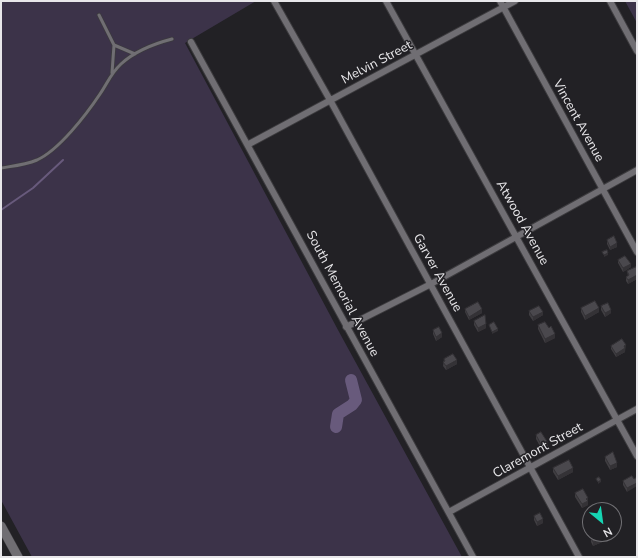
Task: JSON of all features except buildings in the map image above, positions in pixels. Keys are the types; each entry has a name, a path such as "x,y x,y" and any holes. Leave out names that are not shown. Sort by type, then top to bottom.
{"street":[{"name":"Garver Avenue","path":"274,1 431,284 579,557"},
{"name":"Atwood Avenue","path":"386,1 637,456"},
{"name":"Vincent Avenue","path":"500,1 637,252"},
{"name":"Melvin Street","path":"249,144 514,1"},
{"path":"610,1 637,51"},
{"name":"South Memorial Avenue","path":"191,42 249,144 346,327 473,557"},
{"path":"346,327 431,284 637,170"},
{"name":"Claremont Street","path":"449,512 637,409"},
{"path":"1,526 18,557"}],"lane":[{"path":"99,15 114,45 112,74"},
{"path":"1,168 37,160 51,150 70,131 100,95 112,74 120,64 155,43 172,39"},
{"path":"114,45 135,54"}],"shaded area":[{"path":"1,1 256,1 185,43 338,330 462,557 32,557 1,500"},
{"path":"625,1 637,1 637,23"}],"waterway":[{"path":"1,210 33,188 63,160"},
{"path":"336,427 338,414 352,405 356,400 351,380"}]}
